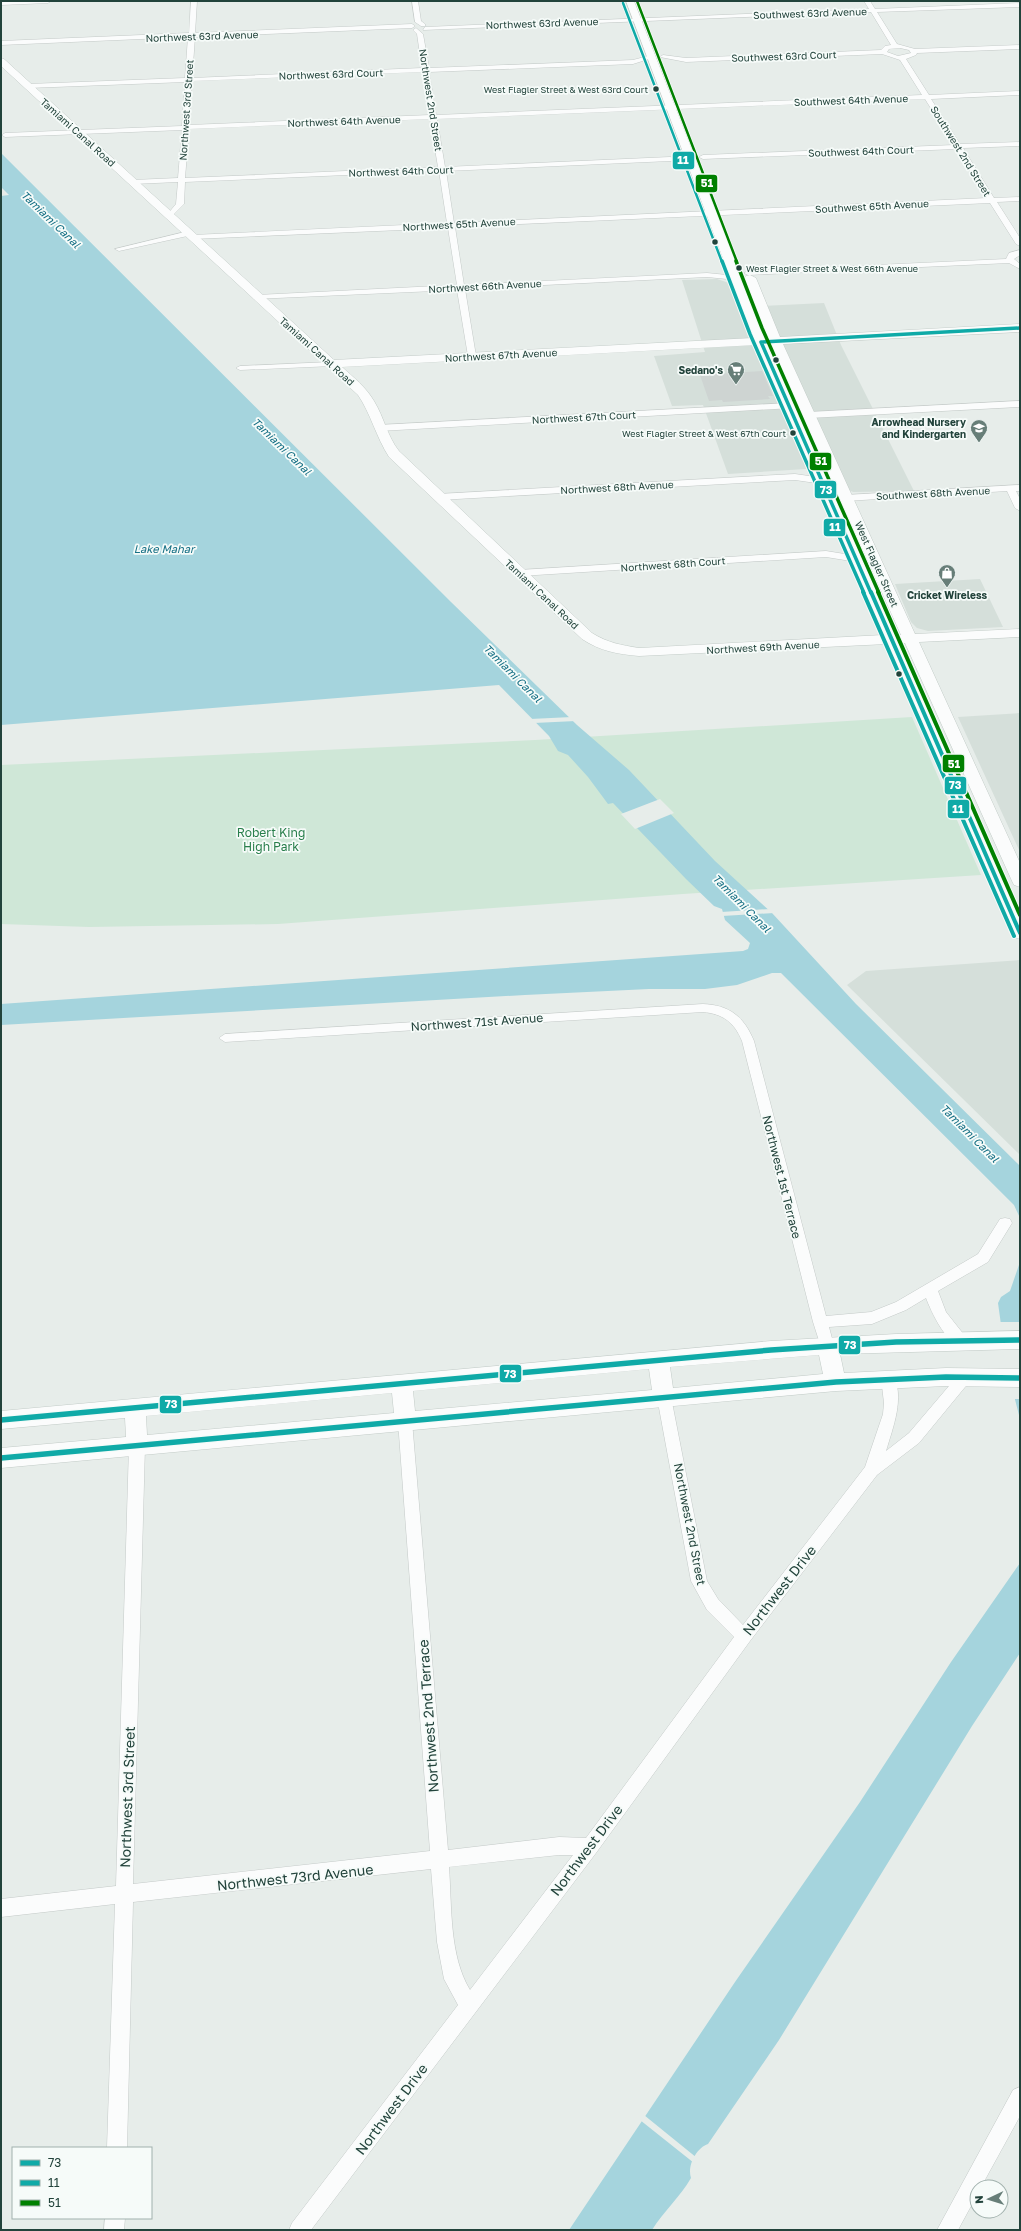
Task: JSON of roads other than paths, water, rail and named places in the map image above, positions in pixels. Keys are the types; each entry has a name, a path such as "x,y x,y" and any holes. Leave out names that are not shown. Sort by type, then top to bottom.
{"main road":[{"name":"West Flagler Street","path":"630,1 762,342 960,792 1020,933"},
{"name":"West Flagler Street","path":"641,1 775,341 981,791 1020,881"},
{"name":"Tamiami Canal Road","path":"1,61 369,400 375,412 384,440 394,454 587,636 600,644 614,649"},
{"name":"Northwest 67th Avenue","path":"330,364 1020,328"},
{"name":"Northwest 69th Avenue","path":"614,649 647,652 894,641 1020,633"},
{"path":"960,792 981,791"},
{"path":"1,1420 826,1346 960,1340 1020,1340"},
{"path":"826,1346 836,1382"},
{"path":"658,1360 664,1397"},
{"path":"1,1458 836,1382 888,1378 1020,1378"},
{"path":"402,1383 405,1421"},
{"path":"135,1407 137,1446"}],"street":[{"path":"1,3 48,1"},
{"name":"Northwest 3rd Street","path":"170,216 180,204 194,1"},
{"name":"Northwest 2nd Street","path":"415,1 472,356"},
{"path":"867,1 896,46"},
{"name":"Southwest 63rd Avenue","path":"648,19 1020,5"},
{"name":"Northwest 63rd Avenue","path":"1,43 648,19"},
{"path":"914,51 913,55 902,58 888,56 883,52 886,47 896,46 909,48 914,51 1020,47"},
{"name":"Southwest 63rd Court","path":"665,61 883,52"},
{"name":"Southwest 2nd Street","path":"902,58 1020,244"},
{"name":"Northwest 63rd Court","path":"28,86 653,61"},
{"name":"Southwest 64th Avenue","path":"683,107 1020,93"},
{"name":"Northwest 64th Avenue","path":"5,135 683,107"},
{"name":"Southwest 64th Court","path":"703,157 1020,144"},
{"name":"Northwest 64th Court","path":"133,182 690,158"},
{"name":"Southwest 65th Avenue","path":"724,212 1020,199"},
{"name":"Northwest 65th Avenue","path":"119,249 191,235 724,212"},
{"path":"1010,261 1012,254 1020,252"},
{"path":"748,273 1010,261 1020,267"},
{"name":"Northwest 66th Avenue","path":"257,297 735,274"},
{"name":"Northwest 67th Avenue","path":"240,368 330,364"},
{"path":"809,415 1020,404"},
{"name":"Northwest 67th Court","path":"379,428 789,406"},
{"name":"Northwest 68th Avenue","path":"795,477 820,475"},
{"name":"Northwest 68th Avenue","path":"439,497 820,475"},
{"name":"Southwest 68th Avenue","path":"846,498 1020,488"},
{"path":"1010,489 1020,508"},
{"name":"Northwest 68th Court","path":"826,554 851,546"},
{"name":"Northwest 68th Court","path":"520,573 826,554 857,559"},
{"name":"Northwest 71st Avenue","path":"225,1038 703,1008 729,1012"},
{"name":"Northwest 1st Terrace","path":"729,1012 738,1021 748,1041 826,1346"},
{"path":"820,1322 872,1318 901,1306 983,1258 1005,1223"},
{"path":"930,1289 940,1315 960,1340"},
{"name":"Northwest Drive","path":"299,2230 590,1847 744,1636 872,1470 914,1438 965,1377"},
{"name":"Northwest Drive","path":"872,1470 890,1414 891,1403 888,1378"},
{"name":"Northwest 2nd Street","path":"664,1397 699,1581 706,1597 714,1609 744,1636"},
{"name":"Northwest 2nd Terrace","path":"405,1421 448,1961 453,1979 469,2006"},
{"name":"Northwest 3rd Street","path":"117,2147 137,1446"},
{"name":"Northwest 73rd Avenue","path":"1,1908 440,1861 559,1846 590,1847"},
{"path":"947,2230 1020,2097"},
{"path":"114,2219 114,2230"}],"water":[{"name":"Lake Mahar","path":"1,153 451,602 577,725 629,770 715,861 772,913 856,1004 1020,1166 1020,1218 1014,1205 781,973 772,973 737,985 705,989 649,989 525,995 1,1025 1,1004 743,951 748,949 750,943 725,920 722,909 714,906 686,879 613,803 608,804 588,777 568,755 558,751 549,736 499,685 1,725 1,196 9,195 1,187"},
{"path":"1020,1262 1020,1419 1007,1368 998,1303 1001,1297 1010,1291"},
{"path":"1020,1563 1020,1653 972,1726 779,2040 708,2144 696,2153 691,2163 691,2178 687,2185 652,2230 569,2230 735,1982 860,1802 951,1662"}],"place":[{"name":"West Flagler Street & West 63rd Court","path":"656,89"},
{"name":"West Flagler Street & West 66th Avenue","path":"739,268"},
{"name":"Sedano's","path":"736,385"},
{"name":"West Flagler Street & West 67th Court","path":"793,433"},
{"name":"Arrowhead Nursery and Kindergarten","path":"979,443"},
{"name":"Cricket Wireless","path":"947,588"}],"water label":[{"name":"Tamiami Canal","path":"51,219"},
{"name":"Tamiami Canal","path":"282,446"},
{"name":"Tamiami Canal","path":"513,673"},
{"name":"Tamiami Canal","path":"742,903"},
{"name":"Tamiami Canal","path":"970,1133"}],"park label":[{"name":"Robert King High Park","path":"271,839"}]}
